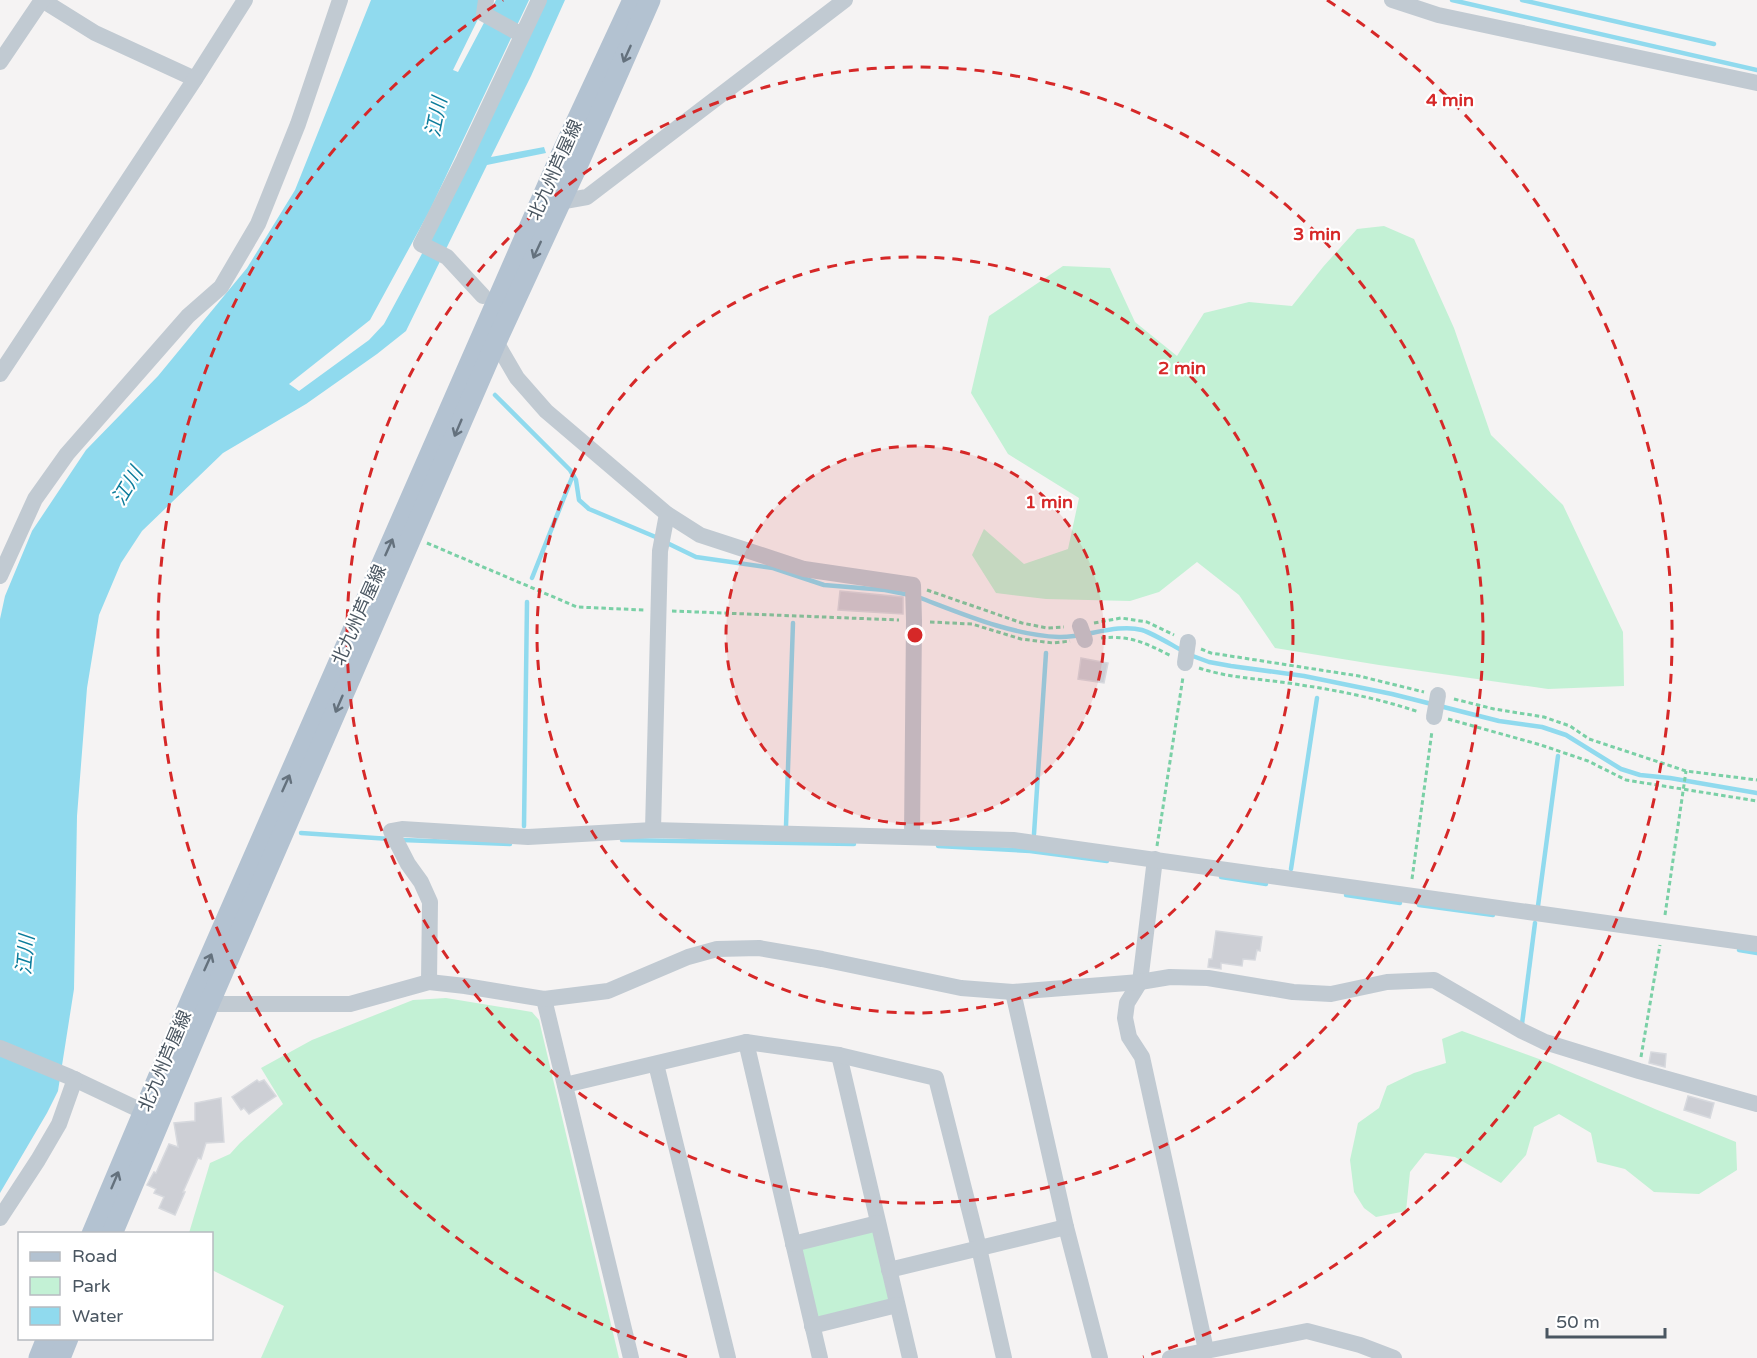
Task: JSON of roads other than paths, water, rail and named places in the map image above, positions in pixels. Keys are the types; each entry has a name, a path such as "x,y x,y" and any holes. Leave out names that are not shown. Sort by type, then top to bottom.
{"main road":[{"name":"北九州芦屋線","path":"112,1232 200,1002 551,199 633,0"},
{"name":"北九州芦屋線","path":"92,1232 144,1112 200,1002 496,342 551,199 583,153 650,0"},
{"path":"39,1358 46,1340"},
{"path":"60,1358 67,1340"}],"street":[{"path":"0,62 42,0 95,33 195,79"},
{"path":"0,374 245,0"},
{"path":"0,576 35,499 67,454 188,316 221,287 258,224 298,124 340,0"},
{"path":"486,0 484,14 522,35"},
{"path":"483,296 447,257 421,244 539,0"},
{"path":"551,199 587,197 845,0"},
{"path":"1392,0 1438,15 1757,83"},
{"path":"496,342 517,378 546,411 668,514 700,535 804,569 913,585 912,837"},
{"path":"653,831 660,551 668,514"},
{"path":"1185,663 1188,642"},
{"path":"1434,717 1438,695"},
{"path":"429,982 430,902 391,831 402,829 528,837 653,831 1013,840 1757,944"},
{"path":"1155,859 1140,982 1127,1003 1125,1018 1129,1037 1142,1057 1206,1350"},
{"path":"200,1002 350,1005 429,982 544,999 608,991 688,957 717,949 759,948 962,988 1013,992 1140,982 1170,977 1208,978 1293,992 1331,994 1387,982 1434,980 1545,1042 1757,1104"},
{"path":"1013,992 1066,1227 1100,1358"},
{"path":"544,999 631,1358"},
{"path":"565,1084 746,1042 839,1055 936,1078 1004,1358"},
{"path":"746,1042 820,1358"},
{"path":"0,1048 73,1078 144,1112"},
{"path":"839,1055 910,1358"},
{"path":"656,1064 728,1358"},
{"path":"0,1218 59,1124 73,1078"},
{"path":"793,1244 878,1223"},
{"path":"889,1270 1066,1227"},
{"path":"812,1326 897,1305"},
{"path":"1170,1358 1307,1331 1360,1345 1394,1358"}],"water":[{"name":"江川","path":"371,0 482,0 479,17 453,70 458,72 496,0 529,0 430,210 370,320 289,384 299,391 369,340 384,324 459,185 546,0 565,0 491,157 544,147 546,153 487,165 406,331 306,404 223,453 142,531 121,563 99,615 87,688 77,816 74,989 58,1091 0,1193 0,619 5,596 32,531 86,450 158,376 247,268 295,190"}],"waterway":[{"path":"1452,0 1757,70"},
{"path":"1522,0 1714,44"},
{"path":"495,395 570,470 576,480 579,500 589,509 658,538"},
{"path":"532,578 573,475"},
{"path":"665,542 696,557 773,568 824,585 885,590 910,595"},
{"path":"918,597 987,623 1023,632 1069,637 1111,629 1132,628 1147,632 1183,651"},
{"path":"524,826 527,602"},
{"path":"786,826 793,623"},
{"path":"1034,834 1046,653"},
{"path":"1190,655 1209,662 1304,676 1392,694 1499,721 1542,727 1566,735 1621,769 1640,775 1757,793"},
{"path":"1291,869 1317,698"},
{"path":"1538,906 1558,756"},
{"path":"301,833 390,839"},
{"path":"402,840 510,844"},
{"path":"622,840 854,844"},
{"path":"938,846 1030,851 1107,861"},
{"path":"1221,877 1266,884"},
{"path":"1346,895 1400,903"},
{"path":"1419,905 1493,915"},
{"path":"1522,1024 1535,923"},
{"path":"1739,950 1757,953"}]}
